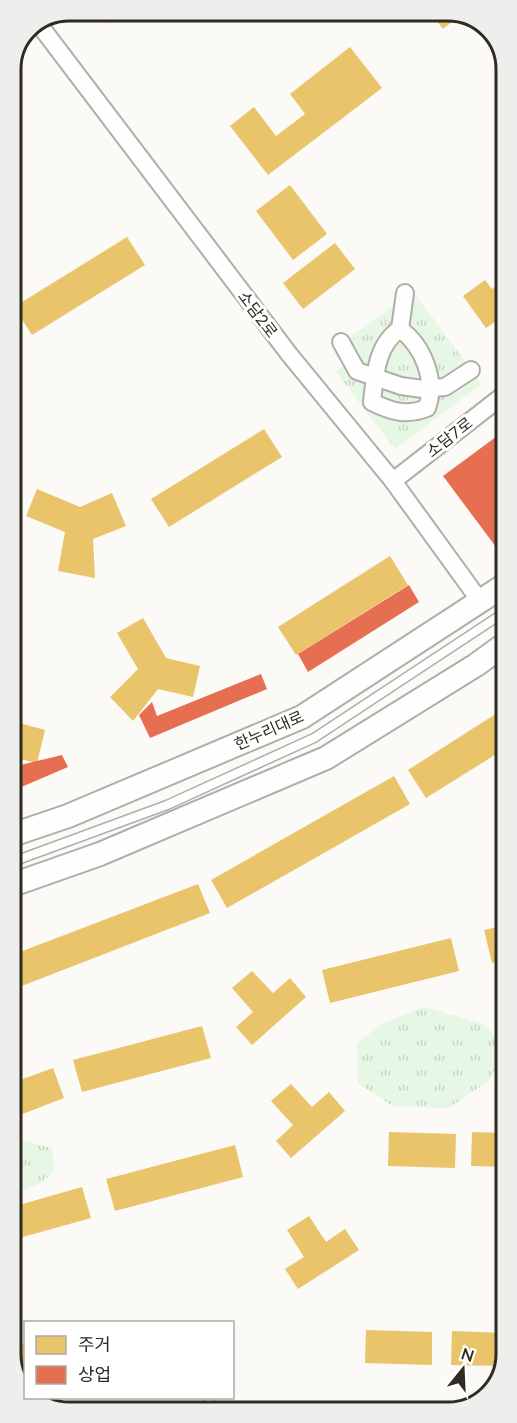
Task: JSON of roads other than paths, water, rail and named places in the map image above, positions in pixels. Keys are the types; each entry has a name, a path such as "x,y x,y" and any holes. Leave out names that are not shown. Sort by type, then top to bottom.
{"street":[{"name":"소담2로","path":"42,29 289,354 393,481 480,601"},
{"path":"400,328 419,347 432,396 428,408 402,413 372,402 375,378 389,336 400,328 405,293"},
{"path":"341,342 357,371 400,386 445,387 471,370"},
{"name":"소담7로","path":"393,481 496,401"},
{"name":"한누리대로","path":"21,833 68,816 302,717 496,591"},
{"path":"21,882 100,854 326,758 496,650"}],"lane":[{"path":"21,859 167,805 314,738 496,618"}]}
